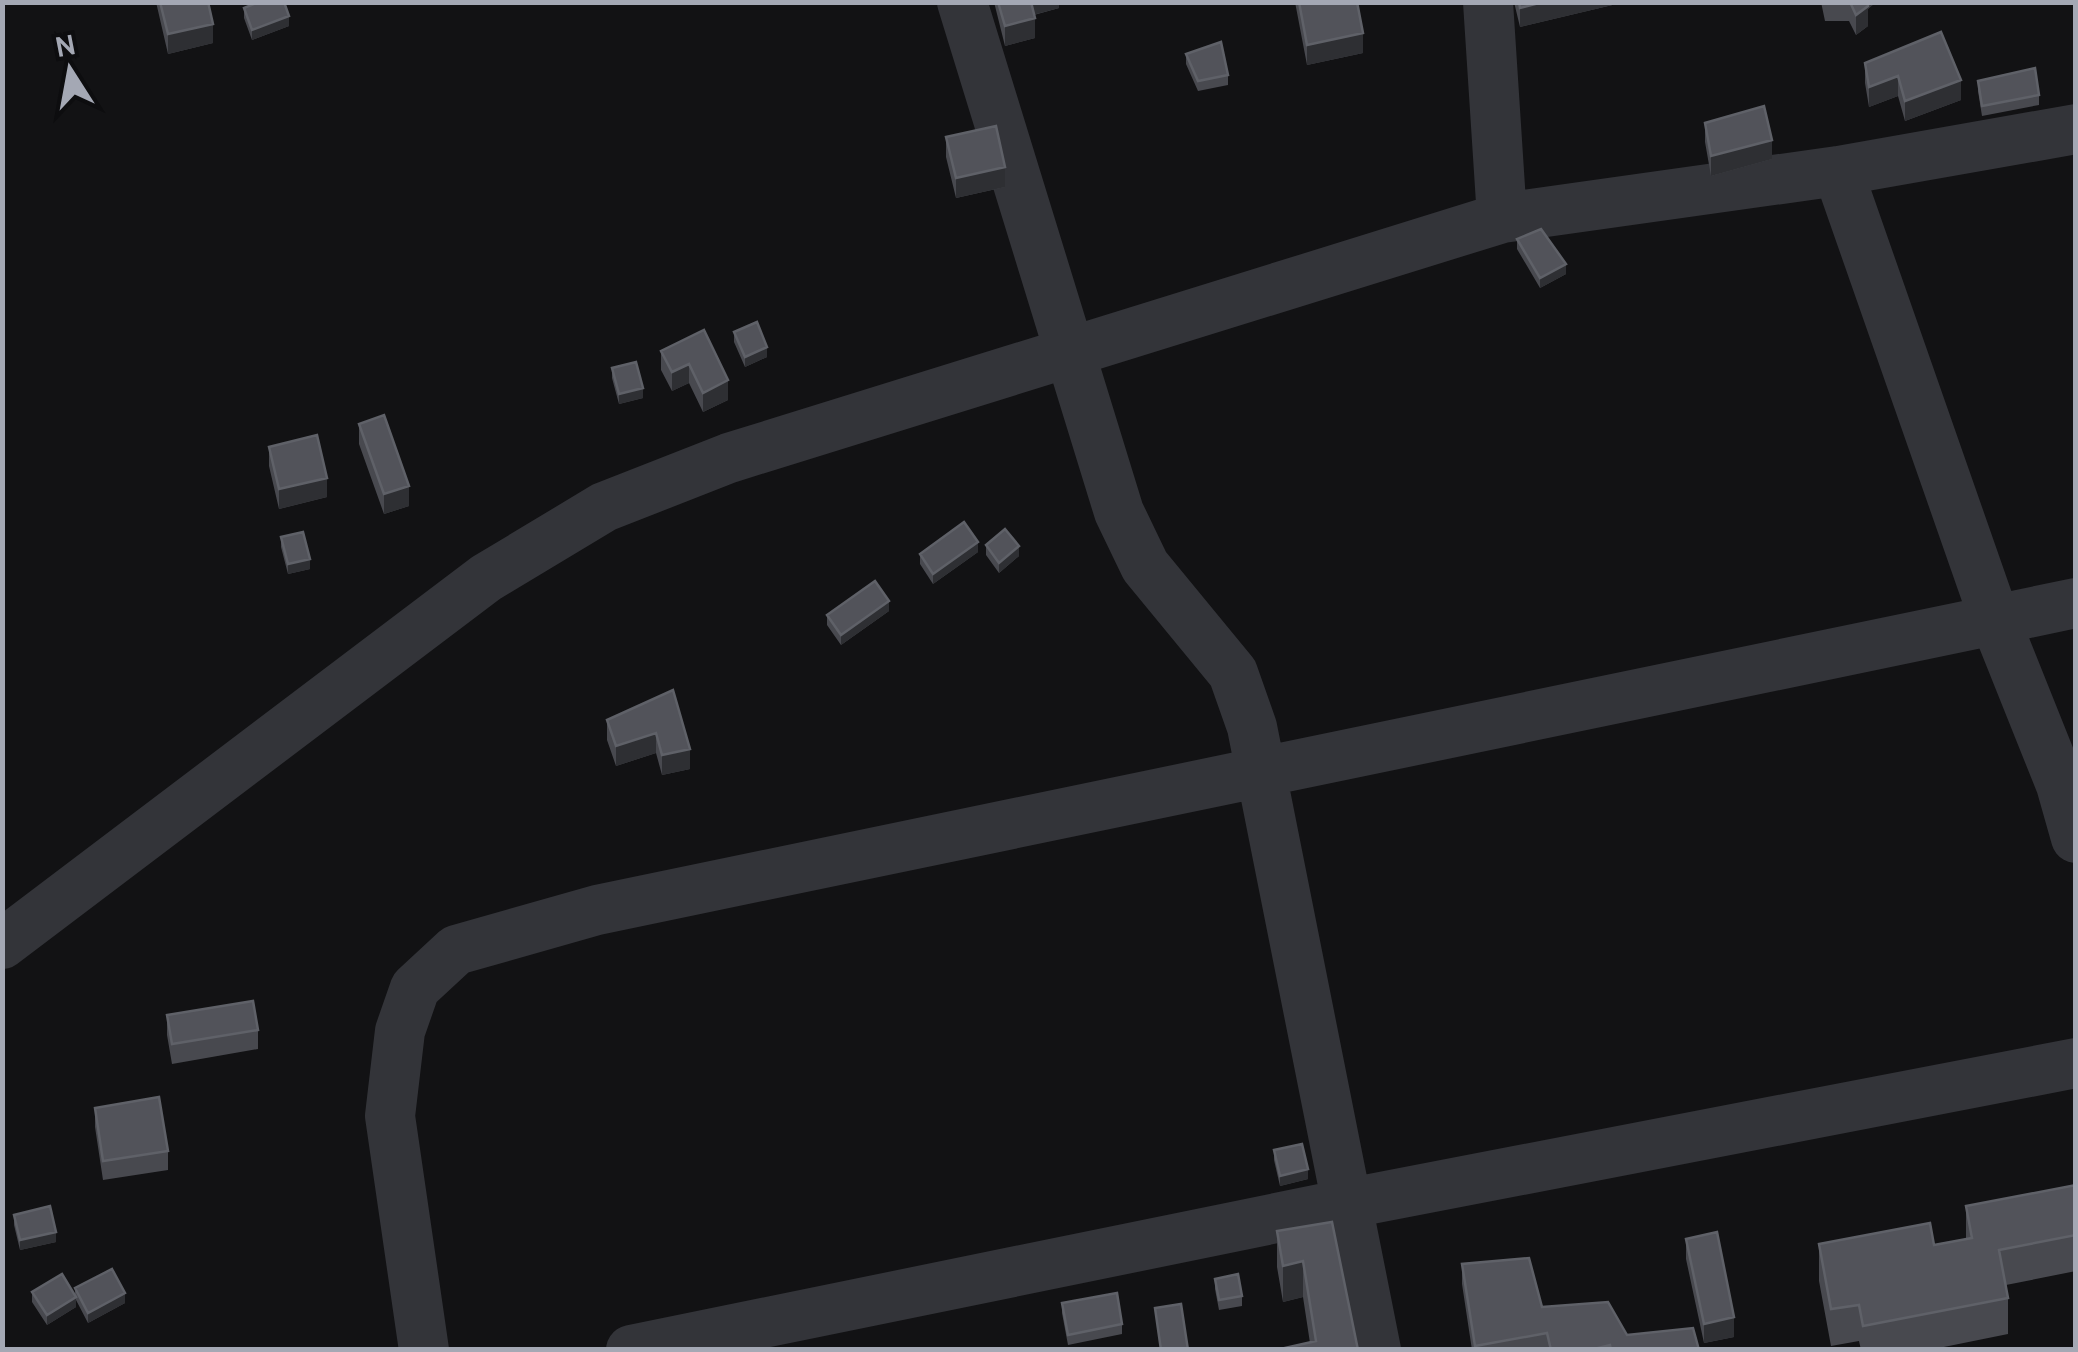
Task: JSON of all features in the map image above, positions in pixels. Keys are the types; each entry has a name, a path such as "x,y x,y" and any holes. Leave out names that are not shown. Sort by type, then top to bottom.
{"street":[{"path":"962,2 1118,512 1145,566 1233,672 1261,768 1376,1350"},
{"path":"1488,2 1502,218"},
{"path":"2,944 486,578 604,508 729,458 1072,355 1502,218 1838,171 2076,129"},
{"path":"1838,171 1995,620 2062,785 2076,838"},
{"path":"424,1350 390,1116 400,1031 415,988 456,950 598,910 1261,768 2076,603"},
{"path":"632,1350 1350,1203 2076,1062"}],"building":[{"path":"160,2 208,2 213,24 168,34"},
{"path":"259,2 284,2 289,16 252,30 244,8"},
{"path":"998,2 1031,2 1035,18 1005,26"},
{"path":"1299,2 1357,2 1363,33 1307,45"},
{"path":"1519,2 1543,2 1520,8"},
{"path":"1850,2 1868,2 1868,6 1856,15"},
{"path":"1941,32 1961,80 1905,101 1898,76 1869,87 1865,63"},
{"path":"1221,42 1228,75 1198,81 1186,54"},
{"path":"2035,68 2039,95 1982,106 1978,81"},
{"path":"1764,106 1772,140 1711,156 1705,123"},
{"path":"996,126 1005,167 956,178 946,137"},
{"path":"1541,229 1566,264 1540,278 1517,239"},
{"path":"757,322 767,347 745,357 734,332"},
{"path":"704,330 728,380 703,393 689,364 672,372 661,351"},
{"path":"636,362 643,388 619,394 612,368"},
{"path":"384,415 409,486 384,494 359,424"},
{"path":"317,435 327,478 279,489 269,447"},
{"path":"964,522 978,542 933,574 920,554"},
{"path":"1005,529 1019,546 999,563 986,545"},
{"path":"303,532 310,559 288,564 281,537"},
{"path":"875,581 889,601 841,635 827,615"},
{"path":"673,690 690,749 662,755 656,733 616,746 607,720"},
{"path":"253,1001 258,1030 172,1044 167,1015"},
{"path":"159,1097 168,1151 103,1161 95,1108"},
{"path":"1302,1144 1308,1169 1280,1176 1274,1150"},
{"path":"2076,1185 2076,1235 1999,1250 2008,1298 1863,1326 1859,1305 1831,1309 1819,1244 1930,1223 1934,1245 1972,1238 1966,1206"},
{"path":"50,1206 56,1232 20,1240 14,1215"},
{"path":"1332,1222 1358,1350 1276,1350 1316,1341 1303,1261 1283,1266 1277,1231"},
{"path":"1717,1232 1734,1317 1704,1324 1686,1239"},
{"path":"1529,1258 1542,1307 1608,1302 1627,1335 1693,1328 1699,1350 1611,1350 1610,1345 1590,1350 1551,1350 1547,1333 1475,1346 1462,1264"},
{"path":"112,1269 125,1293 88,1313 75,1288"},
{"path":"62,1274 76,1297 47,1315 32,1292"},
{"path":"1238,1274 1242,1296 1219,1300 1215,1279"},
{"path":"1117,1293 1122,1324 1068,1335 1062,1303"},
{"path":"1181,1304 1188,1350 1161,1350 1155,1308"}]}
